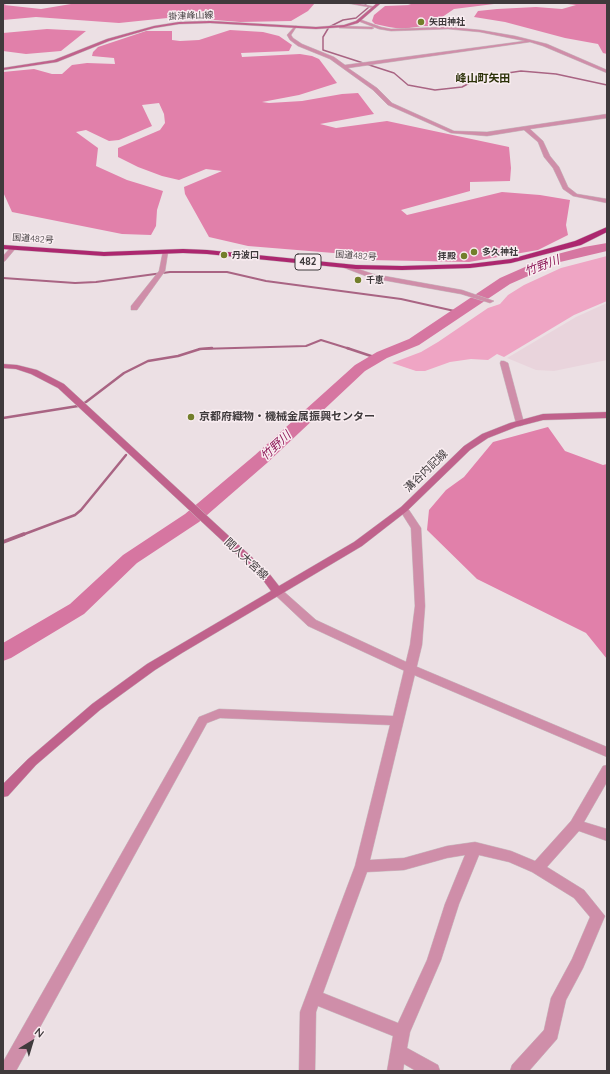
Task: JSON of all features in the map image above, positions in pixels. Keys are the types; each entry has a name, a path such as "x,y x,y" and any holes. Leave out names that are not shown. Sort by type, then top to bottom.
{"highway":[{"name":"国道482号","path":"3,247 104,254 207,252 344,266 402,268 493,263 558,250 578,243 607,229"}],"main road":[{"name":"掛津峰山線","path":"3,69 55,61 108,40 170,24 199,22 296,27 340,27 350,25 359,20 379,3"},
{"name":"間人大宮線","path":"3,366 17,367 34,372 61,386 264,574 277,591 164,658 107,698 32,762 3,792"},
{"name":"溝谷内記線","path":"277,591 358,544 404,509 467,448 486,436 520,423 543,417 607,415"}],"street":[{"path":"348,3 374,7"},
{"path":"359,20 380,28"},
{"path":"296,27 289,34 291,39 300,45 332,58 375,89 390,104 444,129 460,133 480,134 607,116"},
{"path":"340,27 399,30 442,27 490,32 534,42 607,72"},
{"path":"344,67 534,42"},
{"path":"525,128 540,141 547,157 556,167 565,188 576,195 607,201"},
{"path":"3,260 13,248"},
{"path":"134,308 162,271 165,252"},
{"path":"344,266 371,276 391,281 462,292 490,301"},
{"path":"504,363 520,423"},
{"path":"307,1071 308,1012 362,866 416,645 420,606 416,528 404,509"},
{"path":"277,591 312,623 411,669 607,752"},
{"path":"7,1071 203,720 219,713 398,721"},
{"path":"537,868 576,826 607,770"},
{"path":"576,826 607,835"},
{"path":"362,866 404,864 447,852 475,848 511,857 537,868 578,894 598,916 578,963 559,998 551,1034 518,1071"},
{"path":"395,1071 402,1032 434,960 452,904 475,848"},
{"path":"313,997 402,1032"},
{"path":"399,1052 432,1071"}],"shaded area":[{"path":"3,3 8,3 4,5 41,9 77,3 315,3 308,11 291,21 240,22 177,17 119,23 36,17 3,20"},
{"path":"405,3 502,3 454,9 429,26 402,29 375,24 372,21 374,15 385,6 411,5"},
{"path":"559,3 607,3 607,54 603,53 598,44 565,38 505,22 474,17 478,11 536,7 562,9 576,5"},
{"path":"47,29 86,31 61,51 26,54 3,51 3,33"},
{"path":"230,30 263,32 279,36 292,45 289,51 241,53 242,57 300,54 312,56 319,59 337,83 299,95 262,102 302,101 342,94 358,93 374,114 320,124 336,128 387,121 509,147 511,168 510,181 470,182 470,191 401,210 407,215 502,192 540,195 570,200 566,225 568,235 538,250 469,262 369,260 358,255 248,246 209,237 185,194 184,187 222,171 206,169 179,180 162,176 138,167 118,157 118,148 160,130 165,123 164,114 159,103 142,105 152,126 119,140 109,141 86,130 76,132 98,148 96,166 127,180 163,191 157,210 156,226 151,235 122,234 12,212 3,192 3,72 34,69 52,74 62,74 72,65 87,63 115,64 114,58 92,56 93,52 98,47 146,31 172,31 172,40 180,41 199,40"},
{"path":"607,256 607,301 574,315 504,357 497,354 488,360 471,359 450,362 425,371 416,371 392,363 421,352 438,342 488,308 500,304 508,295 524,285 561,268"},
{"path":"607,303 607,360 554,371 536,370 507,358 576,317"},
{"path":"548,427 565,451 603,465 607,464 607,659 586,633 477,579 427,530 429,510 446,490 464,477 493,442"}],"waterway":[{"path":"363,3 369,7 356,18 343,20 329,27 323,37 323,50 394,73 408,85 435,90 462,87 481,77 521,71 556,74 607,85"},
{"name":"竹野川","path":"3,653 77,609 130,559 192,518 261,459 360,368 382,355 414,342 505,281 555,259 584,251 607,247"},
{"path":"3,278 75,283 96,282 170,272 227,272 266,281 401,299 459,312"},
{"path":"201,349 306,346 321,340 350,349"},
{"path":"201,349 212,348"},
{"path":"3,418 78,406 86,402 124,373 148,361 178,356 201,349"},
{"path":"350,349 377,358"},
{"path":"22,535 75,515 81,510 126,455"},
{"path":"3,542 24,534"}],"place":[{"name":"矢田神社","path":"421,22"},
{"name":"多久神社","path":"474,252"},
{"name":"丹波口","path":"224,255"},
{"name":"拝殿","path":"464,256"},
{"name":"千恵","path":"358,280"},
{"name":"京都府織物・機械金属振興センター","path":"191,417"}],"district":[{"name":"峰山町矢田","path":"483,79"}]}
